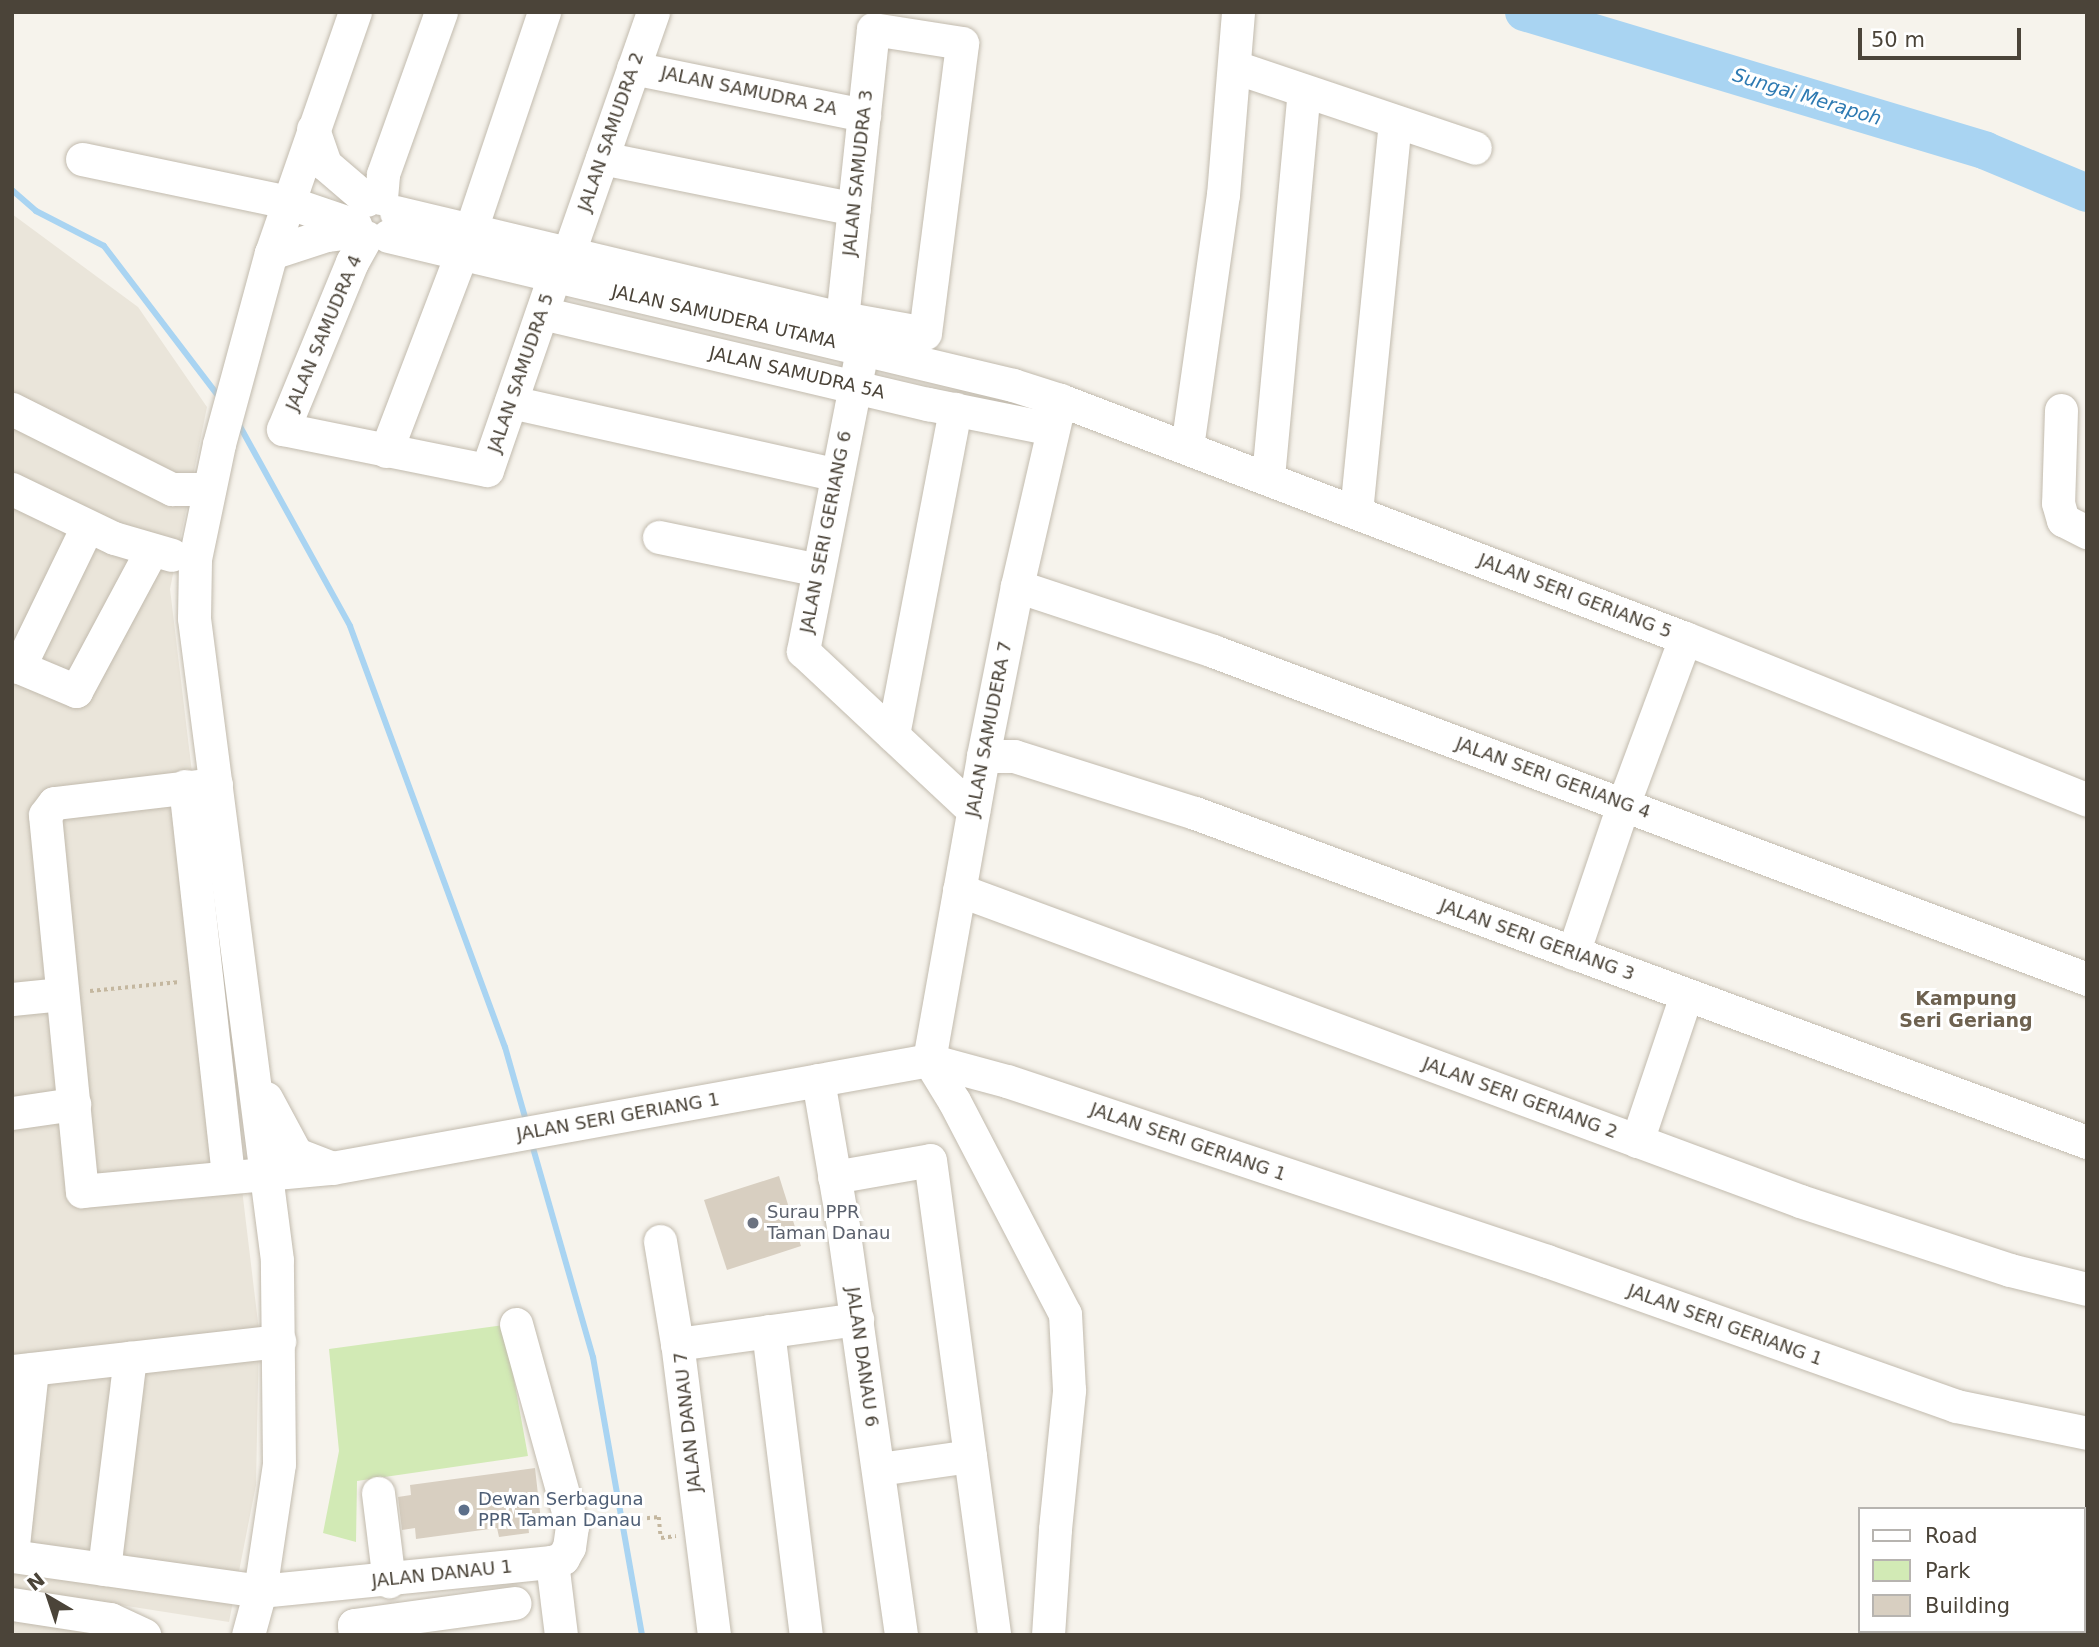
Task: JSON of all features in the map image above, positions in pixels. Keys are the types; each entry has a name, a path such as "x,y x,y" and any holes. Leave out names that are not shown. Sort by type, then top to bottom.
{"street":[{"path":"228,1177 207,985 194,618 195,559 219,444 271,253 355,12"},
{"name":"JALAN SAMUDRA 4","path":"386,451 283,429 372,218 383,174 441,12"},
{"path":"386,451 466,242 544,12"},
{"name":"JALAN SAMUDRA 2","path":"561,264 602,158 653,12"},
{"path":"1187,447 1210,296 1235,67 1238,12"},
{"name":"JALAN SAMUDRA 3","path":"842,317 873,29 962,43 925,333"},
{"path":"1235,67 1395,124 1475,148"},
{"name":"JALAN SAMUDRA 2A","path":"633,68 864,115"},
{"path":"1268,477 1304,92"},
{"path":"1356,512 1395,124"},
{"path":"271,253 372,218 325,164 313,129"},
{"path":"602,158 854,209"},
{"name":"JALAN SAMUDERA UTAMA","path":"82,159 291,191 372,218 561,264 925,333"},
{"name":"JALAN SAMUDERA UTAMA","path":"561,264 862,350 1013,385 1056,415"},
{"name":"JALAN SAMUDRA 5","path":"386,451 487,470 541,313 561,264"},
{"name":"JALAN SAMUDRA 5A","path":"541,313 955,409 1056,415"},
{"name":"JALAN SERI GERIANG 6","path":"862,350 803,651 973,810"},
{"path":"510,402 837,475"},
{"path":"12,409 172,489 208,489"},
{"path":"893,735 955,409"},
{"path":"2061,410 2074,444 2058,503 2063,520 2087,532"},
{"name":"JALAN SERI GERIANG 5","path":"1056,415 1187,447 1268,477 1685,638 2087,800"},
{"name":"JALAN SAMUDERA 7","path":"929,1060 983,756 1017,586 1056,415"},
{"path":"12,489 87,527 151,551 195,559"},
{"path":"87,527 19,667 76,691 151,551"},
{"path":"659,537 818,570"},
{"name":"JALAN SERI GERIANG 4","path":"1017,586 1213,651 2087,979"},
{"path":"1573,953 1623,805 1685,638"},
{"name":"JALAN SERI GERIANG 3","path":"983,756 1014,757 1195,813 2087,1142"},
{"path":"201,785 255,1076 277,1259 279,1464 260,1591 248,1635"},
{"path":"12,1113 74,1104 45,816 54,803 201,785"},
{"name":"JALAN SERI GERIANG 2","path":"959,890 1826,1209 2010,1270 2087,1289"},
{"path":"207,985 240,985"},
{"path":"12,999 62,994"},
{"path":"1637,1141 1686,995"},
{"path":"929,1060 954,1101 1065,1314 1069,1390 1048,1635"},
{"name":"JALAN SERI GERIANG 1","path":"74,1104 82,1191 332,1168 929,1060 1007,1081 1547,1261 1956,1406 2087,1433"},
{"path":"255,1076 296,1154 332,1168"},
{"name":"JALAN DANAU 6","path":"817,1080 857,1319 901,1635"},
{"path":"834,1177 930,1160 994,1635"},
{"path":"277,1259 282,1215 289,1201 305,1184 332,1168"},
{"path":"660,1241 677,1344"},
{"name":"JALAN DANAU 7","path":"714,1635 677,1344 857,1319"},
{"path":"516,1324 572,1526 569,1547 563,1558 552,1562 561,1635"},
{"path":"768,1331 806,1635"},
{"path":"12,1555 22,1370 279,1341"},
{"path":"104,1569 130,1358"},
{"path":"879,1469 971,1456"},
{"path":"378,1493 389,1581"},
{"path":"269,1534 286,1563 319,1586"},
{"name":"JALAN DANAU 1","path":"12,1555 260,1591 389,1581 552,1562"},
{"path":"355,1635 354,1625 515,1603"},
{"path":"12,1604 110,1619 145,1635"}],"path":[{"path":"62,994 207,985"},
{"path":"586,1525 659,1517 661,1538"}],"shaded area":[{"path":"12,214 138,307 207,407 170,589 259,1331 256,1485 229,1622 12,1588"},
{"path":"12,1620 96,1635 12,1635"}],"green space":[{"path":"504,1325 528,1456 357,1481 356,1542 323,1533 339,1451 329,1349"}],"building":[{"name":"Surau PPR Taman Danau","path":"779,1176 801,1246 727,1270 704,1200"},
{"name":"Dewan Serbaguna PPR Taman Danau","path":"535,1468 541,1521 528,1523 529,1533 499,1537 497,1528 416,1539 415,1528 402,1530 398,1497 411,1495 410,1485"}],"waterway":[{"name":"Sungai Merapoh","path":"1524,12 1986,151 2087,193"},
{"path":"12,190 36,211 104,246 220,398"},
{"path":"237,421 350,626 505,1047 527,1124"},
{"path":"531,1141 593,1357 642,1635"}],"place":[{"name":"Surau PPR Taman Danau","path":"753,1223"},
{"name":"Dewan Serbaguna PPR Taman Danau","path":"464,1510"}],"district":[{"name":"Kampung Seri Geriang","path":"1966,1010"}]}
